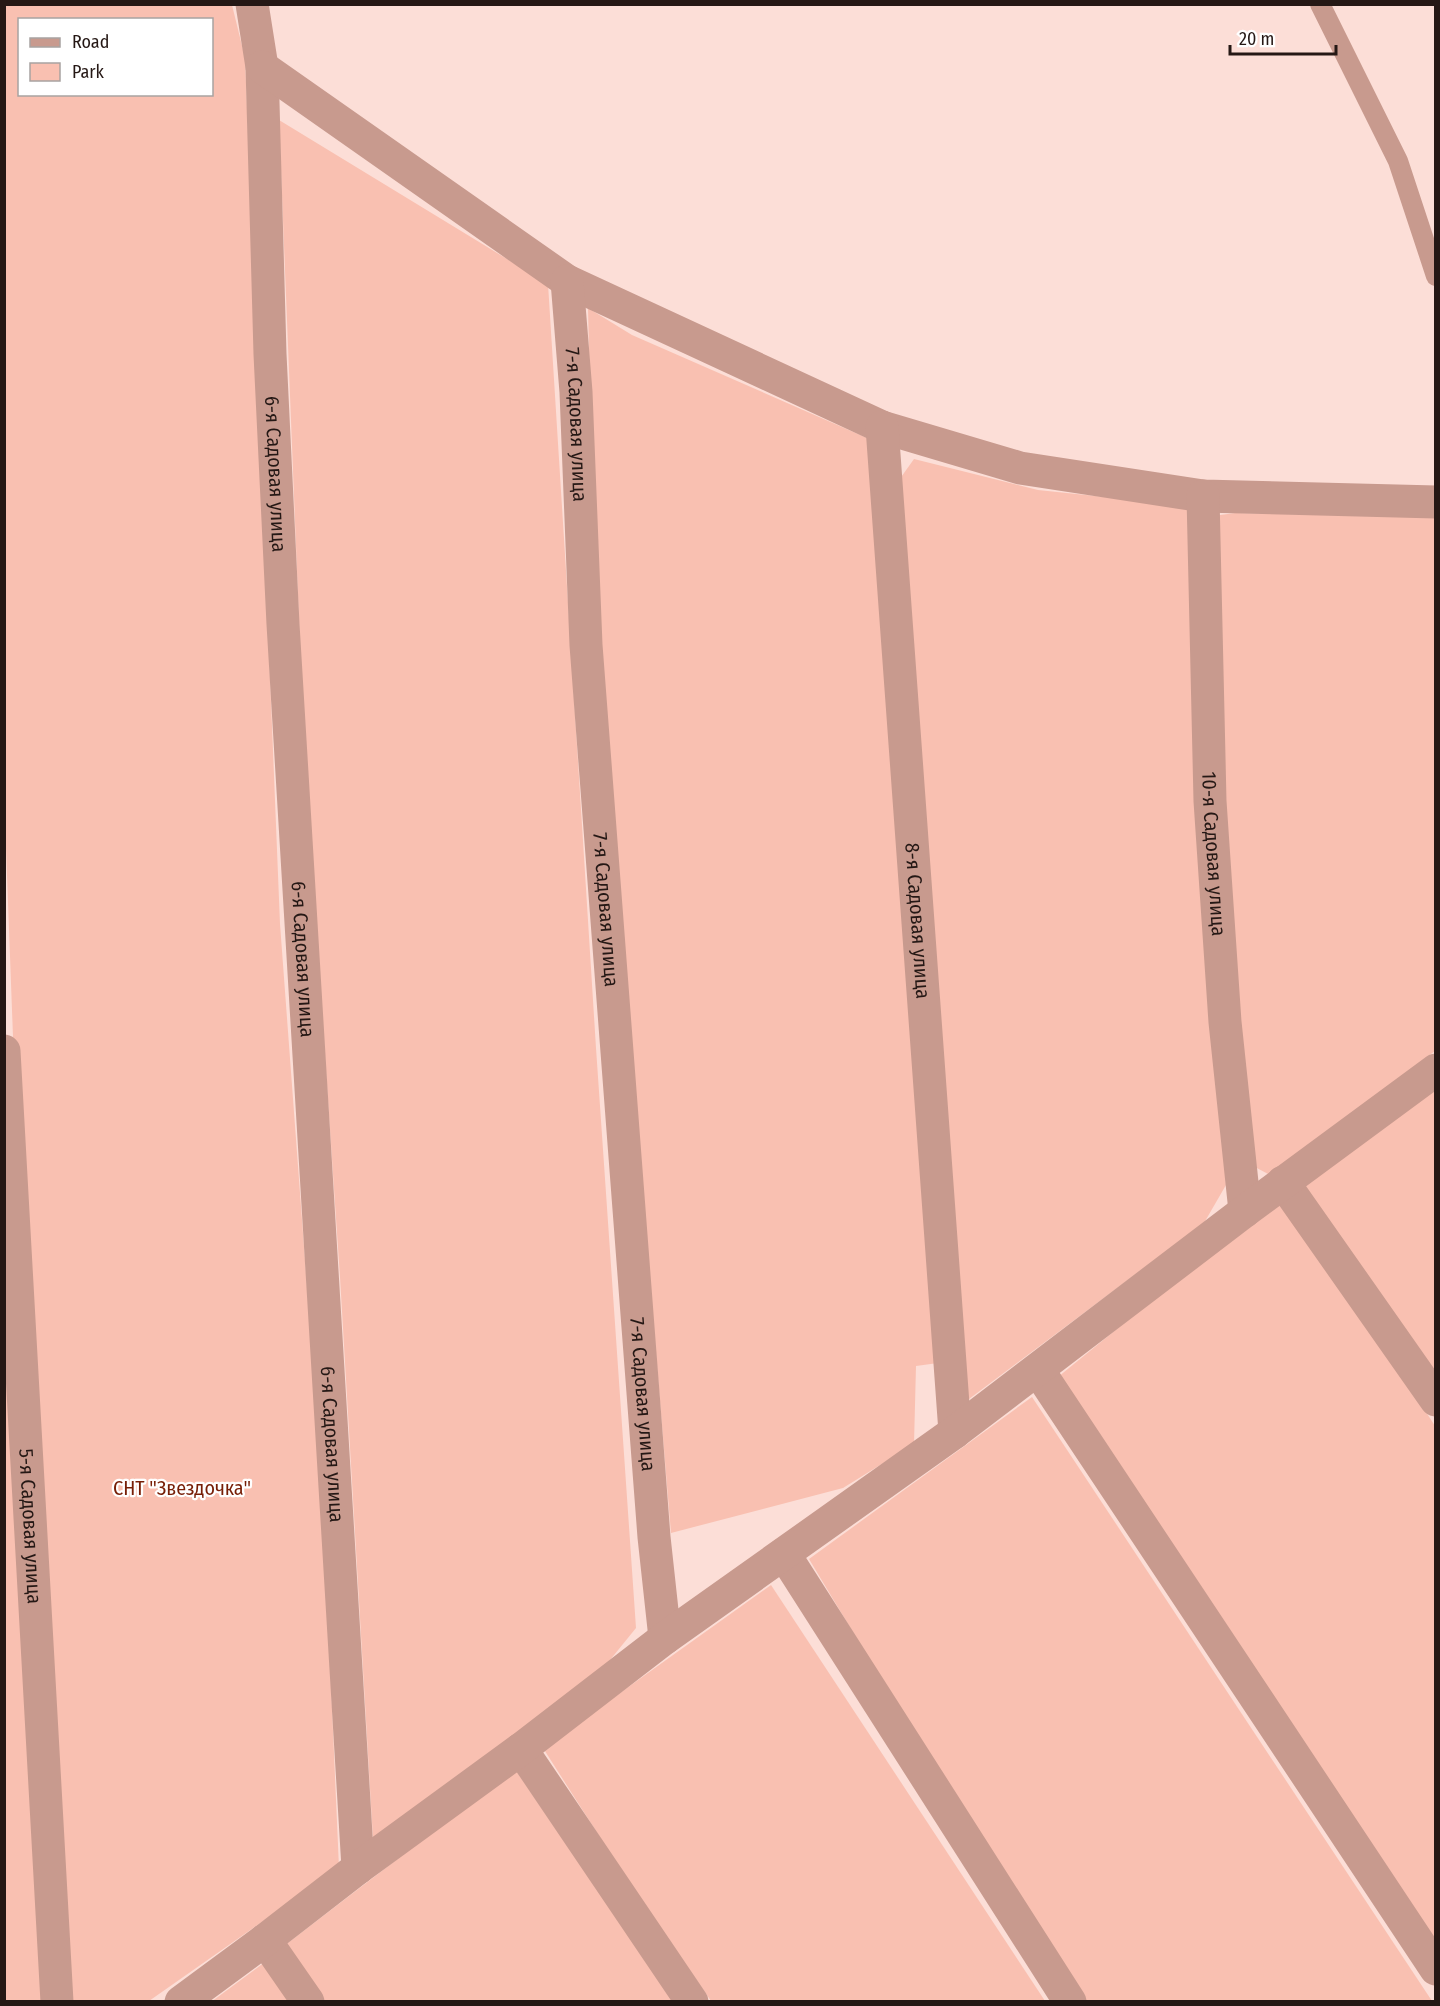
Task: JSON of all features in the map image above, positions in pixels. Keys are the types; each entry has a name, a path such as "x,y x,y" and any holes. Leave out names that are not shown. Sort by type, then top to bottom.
{"street":[{"name":"6-я Садовая улица","path":"252,4 262,67 270,354 283,624 357,1859"},
{"path":"262,67 567,281 882,427 1020,468 1203,496 1436,501"},
{"name":"7-я Садовая улица","path":"567,281 576,392 586,645 654,1537 665,1638"},
{"name":"8-я Садовая улица","path":"882,427 954,1423"},
{"name":"10-я Садовая улица","path":"1203,496 1210,801 1226,1022 1245,1211"},
{"name":"5-я Садовая улица","path":"4,1051 57,2001"},
{"path":"181,2001 265,1940 357,1859 521,1749 665,1638 784,1554 954,1423 1038,1370 1283,1182 1436,1070"},
{"path":"1283,1182 1436,1400"},
{"path":"1038,1370 1436,1969"},
{"path":"784,1554 1070,2001"},
{"path":"521,1749 692,2001"},
{"path":"265,1940 308,2001"}],"lane":[{"path":"1320,4 1398,161 1436,276"}],"green space":[{"name":"СНТ \"Звездочка\"","path":"4,5 232,5 245,58 280,924 323,1502 339,1868 149,2001 68,2001 16,1118 5,821"},
{"path":"279,120 548,284 596,1048 636,1628 597,1676 373,1839 340,1277 304,746"},
{"path":"588,308 632,335 874,441 938,1363 916,1366 914,1444 843,1488 671,1533 596,637"},
{"path":"914,459 1038,490 1191,506 1226,1185 1204,1223 965,1402 899,480"},
{"path":"1235,513 1435,517 1435,1051 1270,1175 1253,1166 1233,976 1213,516"},
{"path":"1435,1086 1435,1381 1298,1191"},
{"path":"1285,1201 1371,1326 1435,1426 1435,1941 1058,1377 1145,1306"},
{"path":"4,1328 44,2001 5,2001"},
{"path":"1032,1397 1432,2001 1081,2001 977,1839 809,1559"},
{"path":"771,1585 1045,2001 711,2001 631,1886 543,1748"},
{"path":"515,1769 673,2001 317,2001 280,1949"},
{"path":"265,1962 293,2002 211,2002"}]}
